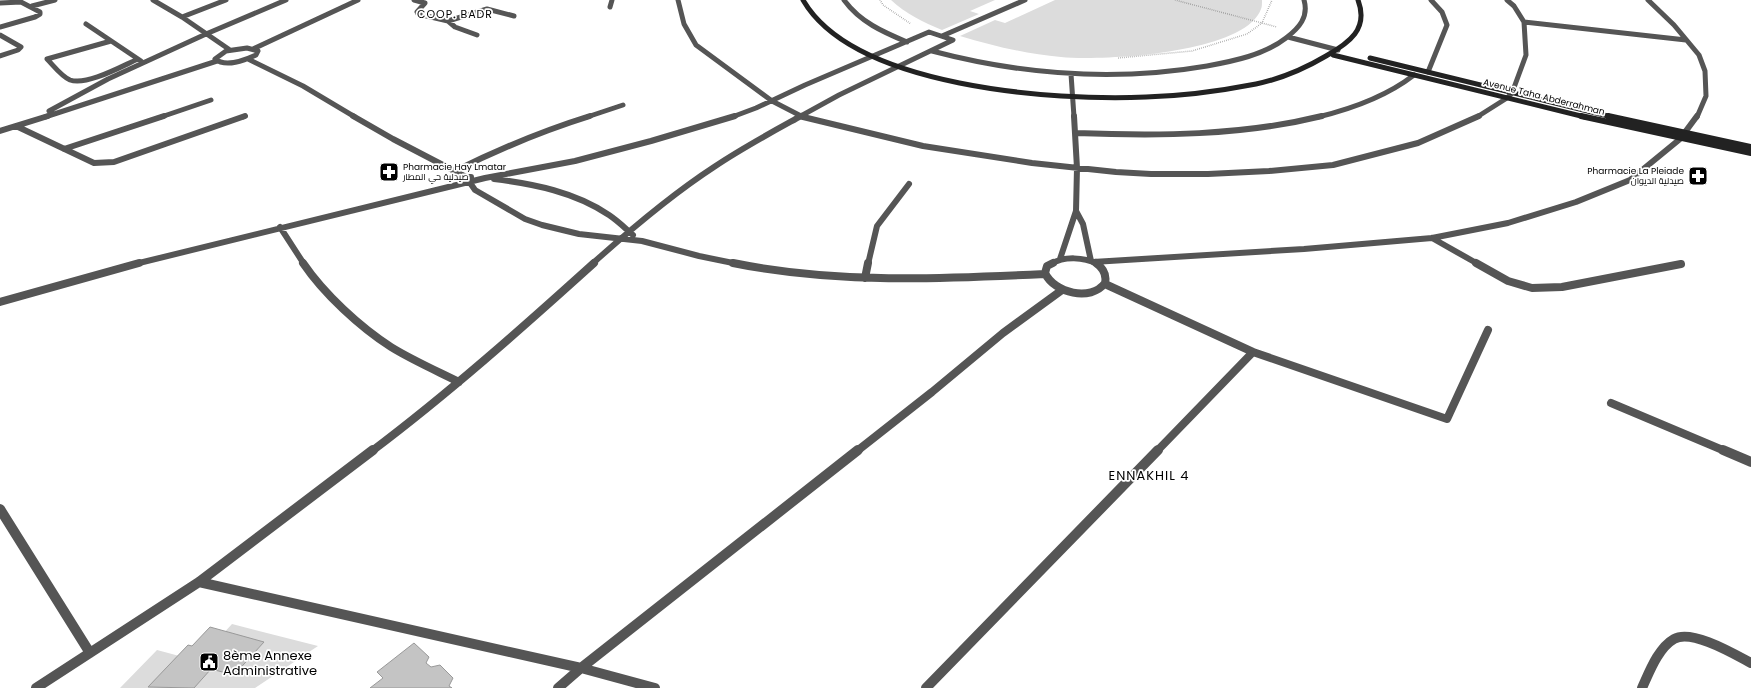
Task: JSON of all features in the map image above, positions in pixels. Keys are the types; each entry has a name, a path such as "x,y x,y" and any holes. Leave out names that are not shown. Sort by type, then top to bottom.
{"street":[{"path":"0,3 20,0 40,12 39,16 0,27"},
{"path":"32,6 55,0"},
{"path":"153,0 182,17 230,50"},
{"path":"182,17 226,0"},
{"path":"30,121 108,79 206,34 286,0"},
{"path":"217,61 215,58 217,56 230,50 253,49 358,0"},
{"path":"414,0 425,3 417,12 418,14 448,21 455,27 477,35"},
{"path":"610,7 612,0"},
{"path":"678,0 682,22 689,36 696,45 772,101 800,116 923,146 992,158 1077,168 1151,174 1208,174 1269,171 1333,164 1418,143 1472,120 1507,98 1512,93 1526,55 1524,22 1514,6 1507,0"},
{"path":"803,0 813,16 830,31 852,45 873,56 900,67 935,78 984,88 1038,94 1147,97 1224,89 1269,80 1288,74 1333,55 1349,41 1361,26 1362,11 1358,0"},
{"path":"844,0 848,7 862,20 883,32 907,42"},
{"path":"942,36 1025,0"},
{"path":"932,51 981,63 1024,70 1071,74 1151,73 1198,68 1233,61 1262,52 1288,37 1299,27 1306,14 1304,0"},
{"path":"1428,72 1447,25 1442,12 1431,0"},
{"path":"1076,211 1084,224 1092,261 1105,272 1107,278 1105,284 1099,289 1082,293 1062,290 1050,283 1045,274 1046,268 1051,262 1071,258 1092,261 1304,249 1432,238 1508,223 1576,202 1630,180 1682,136 1700,112 1706,96 1705,71 1699,55 1674,25 1648,0"},
{"path":"448,21 487,9 514,16"},
{"path":"1524,22 1686,40"},
{"path":"86,24 143,63"},
{"path":"0,302 100,273 467,179 485,178 575,161 651,141 735,116 929,32 954,40 839,95 715,166 664,203 626,235 516,334 380,445 199,582 36,688"},
{"path":"0,35 16,43 20,47 18,50 0,56"},
{"path":"1288,37 1338,50"},
{"path":"111,41 47,59 71,80 95,77 138,59"},
{"path":"0,131 217,61 230,63 248,59 256,55 258,51 253,49"},
{"name":"Avenue Taha Abderrahman","path":"1338,50 1751,154"},
{"name":"Avenue Taha Abderrahman","path":"1333,55 1507,98 1682,136 1751,147"},
{"path":"248,59 303,86 393,139 455,171 467,179 475,190 525,219 542,225 579,234 626,235 642,241 699,256 757,268 808,275 865,278 984,278 1045,274"},
{"path":"1060,259 1076,211 1077,168 1074,96 1071,74"},
{"path":"1075,133 1167,135 1221,133 1290,123 1320,117 1366,101 1404,82 1414,75"},
{"path":"64,149 211,100"},
{"path":"455,171 501,148 549,129 623,106"},
{"path":"16,126 94,163 114,162 245,116"},
{"path":"485,178 533,185 570,194 606,214 626,235"},
{"path":"865,278 877,226 909,184"},
{"path":"280,227 310,273 342,309 391,347 458,382"},
{"path":"1432,238 1508,281 1532,288 1562,288 1681,264"},
{"path":"1105,284 1253,352 1447,419 1488,330"},
{"path":"558,688 581,668 932,392 1003,333 1062,290"},
{"path":"926,688 1253,352"},
{"path":"1611,403 1751,462"},
{"path":"0,509 90,653"},
{"path":"199,582 581,668 655,688"},
{"path":"1642,688 1664,648 1674,639 1681,637 1694,637 1751,663"}],"path":[{"path":"880,0 883,4 912,25 929,32"},
{"path":"1175,0 1294,32"},
{"path":"1117,58 1192,51 1247,34 1262,23 1272,0"}],"shaded area":[{"path":"891,0 995,0 970,11 979,14 942,30 915,17"},
{"path":"1055,0 1262,0 1262,6 1249,24 1229,36 1201,45 1138,55 1107,58 1048,56 1010,49 960,36 995,20 1005,23"},
{"path":"232,624 318,646 255,688 120,688 157,650 198,661"}],"building":[{"name":"8ème Annexe Administrative","path":"210,627 264,642 234,675 211,669 194,688 148,687 188,645 192,646"},
{"path":"414,643 429,657 426,663 431,667 440,665 453,678 449,686 452,688 370,688 383,678 377,672"}],"place":[{"name":"Pharmacie Hay Lmatar صيدلية حي المطار","path":"389,172"},
{"name":"Pharmacie La Pleiade صيدلية الديوان","path":"1698,176"},
{"name":"8ème Annexe Administrative","path":"209,662"}],"district":[{"name":"COOP. BADR","path":"455,14"},
{"name":"ENNAKHIL 4","path":"1149,475"}]}
